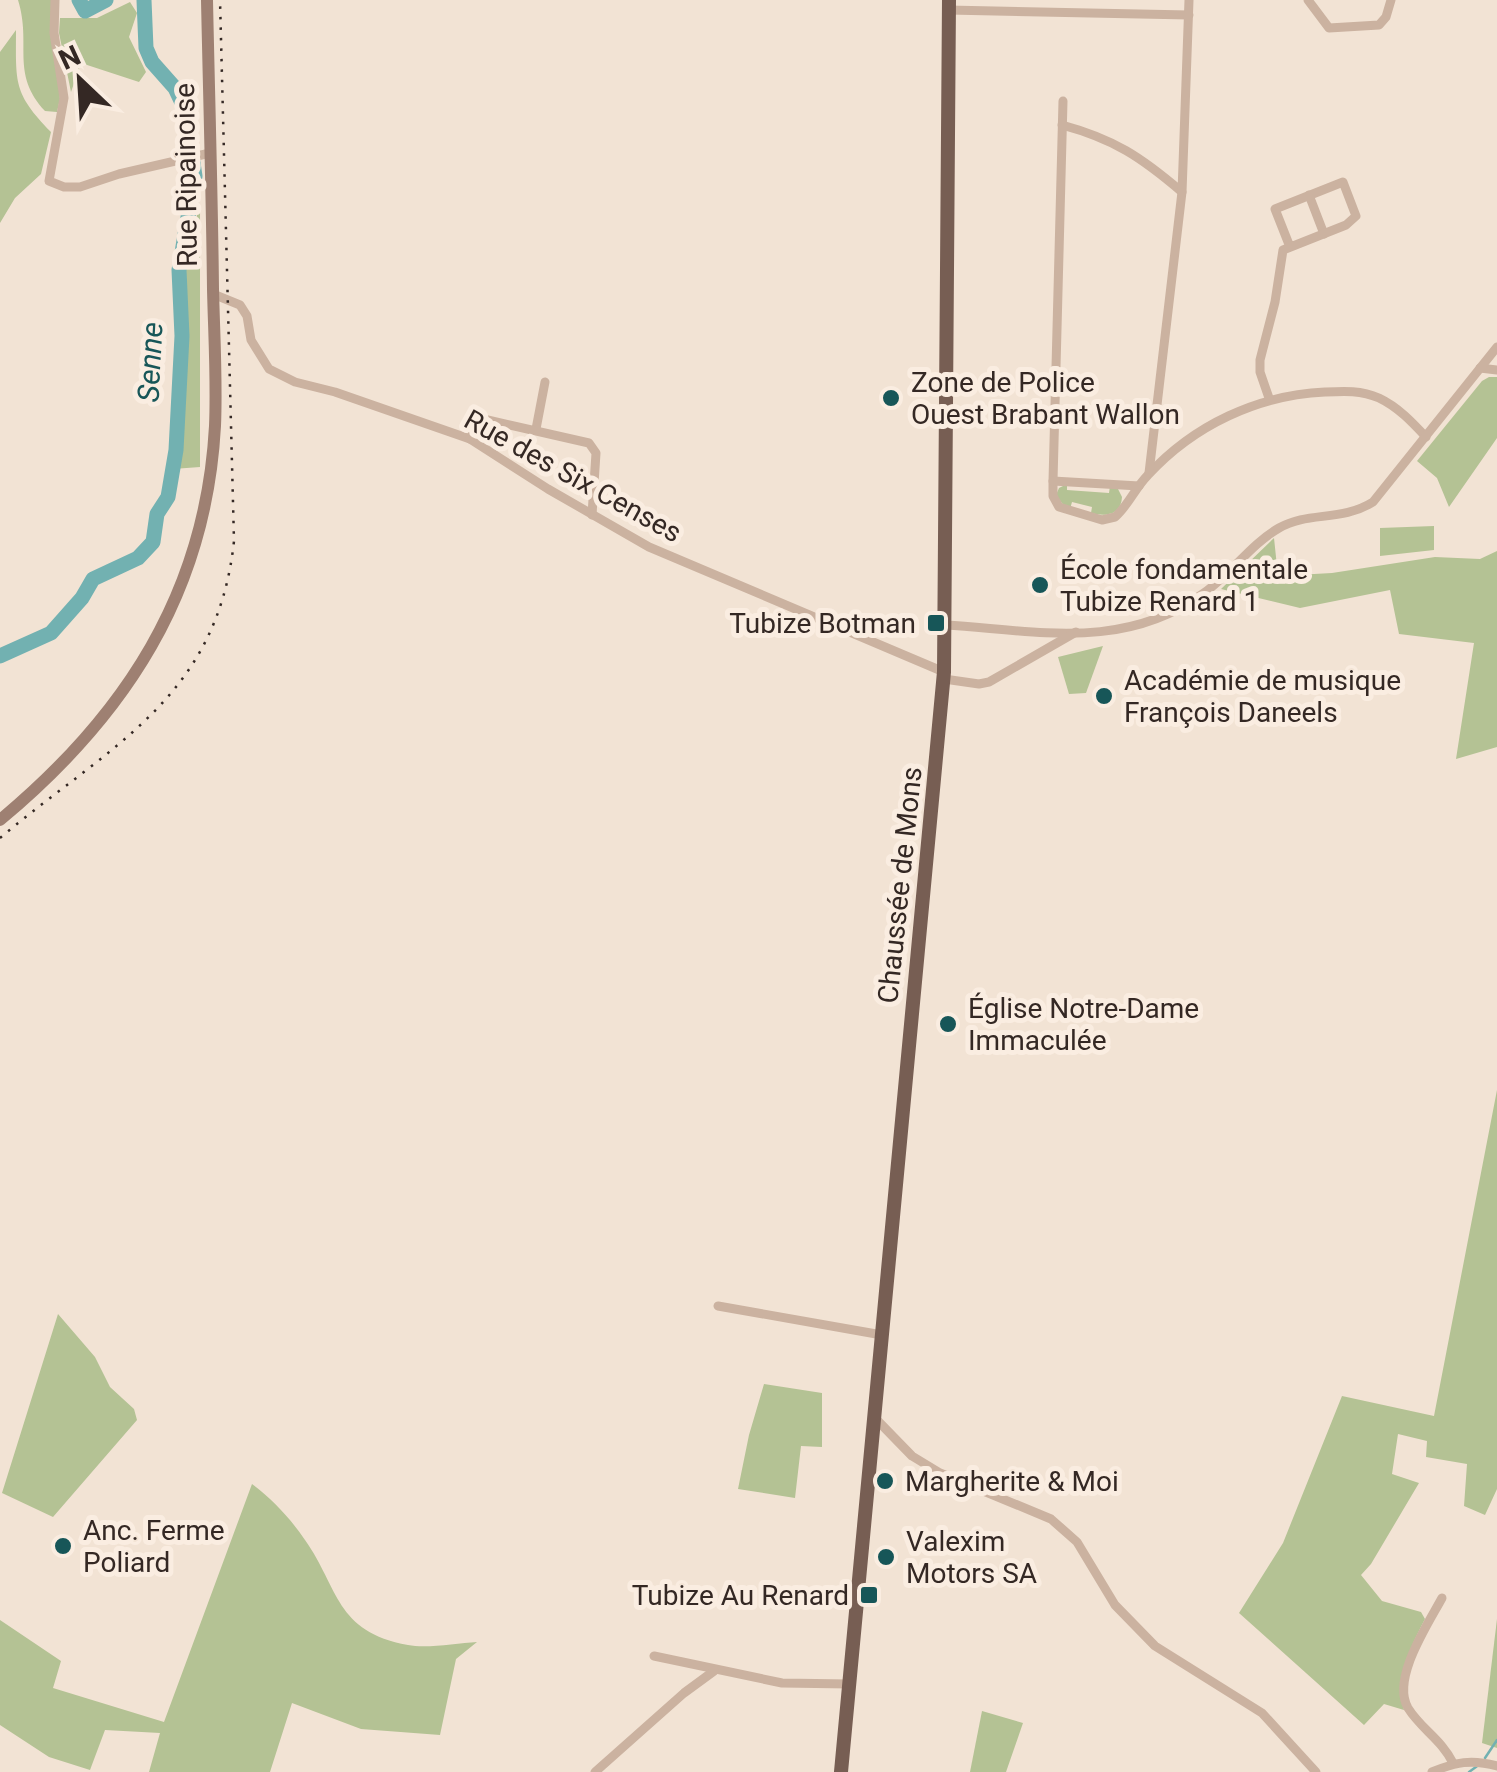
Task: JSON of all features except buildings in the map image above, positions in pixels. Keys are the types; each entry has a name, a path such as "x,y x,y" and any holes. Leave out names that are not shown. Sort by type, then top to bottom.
{"main road":[{"name":"Chaussée de Mons","path":"841,1772 944,676 948,5"}],"street":[{"path":"56,0 54,33 64,98 49,181 80,188 119,174 205,154"},
{"name":"Rue Ripainoise","path":"0,820 46,782 95,730 143,662 180,586 204,509 215,424 205,154 207,0"},
{"path":"1149,473 1182,192 1189,0"},
{"path":"1308,0 1329,28 1379,25 1386,17 1390,0"},
{"path":"948,5 1064,6 1189,15"},
{"path":"1063,102 1053,481 1053,496 1059,508 1107,520 1120,513 1149,473 1204,430 1269,398 1318,392 1363,393 1401,411 1426,437"},
{"path":"1062,125 1123,146 1182,192"},
{"path":"1269,398 1260,360 1279,261 1283,250 1290,248 1352,222 1356,216 1343,182 1275,208 1290,248"},
{"path":"1309,195 1324,234"},
{"name":"Rue des Six Censes","path":"213,294 240,305 247,316 251,340 269,369 295,382 470,439 650,547 944,676"},
{"path":"946,624 1110,633 1143,626 1172,613 1207,591 1275,530 1294,520 1360,510 1386,488 1497,347"},
{"path":"1480,368 1497,370"},
{"path":"536,429 545,382"},
{"path":"470,439 479,418 536,429 595,447 592,515"},
{"path":"1053,481 1139,486"},
{"path":"944,676 979,684 989,682 1076,632"},
{"path":"718,1306 882,1335"},
{"path":"874,1418 912,1456 940,1473 1051,1519 1077,1542 1115,1605 1154,1646 1262,1713 1316,1772"},
{"path":"1442,1598 1411,1656 1404,1689 1411,1712 1444,1746 1453,1763"},
{"path":"654,1656 782,1683 849,1684"},
{"path":"595,1772 714,1671"},
{"path":"1432,1772 1453,1763 1487,1763"}],"green space":[{"path":"18,0 52,0 60,99 57,112 45,111 28,84"},
{"path":"130,2 137,13 129,37 146,72 139,82 81,63 71,92 59,33 60,18 97,18"},
{"path":"16,30 19,86 29,107 51,132 41,174 15,198 0,223 0,52"},
{"path":"200,204 200,467 173,469 182,271"},
{"path":"1489,377 1497,377 1497,438 1449,507 1437,478 1417,461"},
{"path":"1067,484 1067,490 1109,493 1110,486 1118,489 1122,497 1119,508 1107,514 1091,513 1092,507 1072,502 1070,509 1056,495"},
{"path":"1434,526 1434,550 1380,556 1380,528"},
{"path":"1274,538 1278,576 1332,573 1435,557 1480,559 1497,551 1497,747 1456,759 1474,643 1399,634 1390,590 1300,608 1221,589"},
{"path":"1103,646 1086,693 1069,694 1058,657"},
{"path":"1497,1090 1497,1489 1485,1515 1464,1506 1467,1464 1426,1457 1427,1441 1398,1434 1392,1474 1419,1483 1361,1575 1382,1601 1421,1612 1425,1619 1403,1674 1404,1710 1384,1704 1364,1725 1239,1613 1283,1543 1342,1396 1434,1416"},
{"path":"58,1314 95,1357 110,1387 134,1409 137,1420 53,1517 2,1493"},
{"path":"764,1384 822,1393 822,1447 801,1446 795,1498 738,1489"},
{"path":"252,1484 293,1524 342,1606 366,1630 415,1646 477,1642 456,1659 440,1735 361,1729 292,1703 270,1772 149,1772 160,1733 105,1730 90,1770 49,1757 0,1725 0,1620 61,1661 53,1688 164,1722"},
{"path":"1497,1619 1497,1748 1482,1743"},
{"path":"982,1711 1023,1723 1006,1772 970,1772"}],"waterway":[{"name":"Senne","path":"79,0 85,11 106,0"},
{"name":"Senne","path":"0,656 51,633 93,579 138,558 153,542 157,514 168,497 176,450 182,336 179,270 195,176 185,109 146,48 144,0"},
{"path":"1485,1758 1497,1740"},
{"path":"1469,1772 1480,1764"}],"railway":[{"path":"0,838 152,714 181,680 206,641 224,595 234,541 220,0"}],"place":[{"name":"Zone de Police Ouest Brabant Wallon","path":"891,398"},
{"name":"École fondamentale Tubize Renard 1","path":"1040,585"},
{"name":"Tubize Botman","path":"936,623"},
{"name":"Académie de musique François Daneels","path":"1104,696"},
{"name":"Église Notre-Dame Immaculée","path":"948,1024"},
{"name":"Margherite & Moi","path":"885,1481"},
{"name":"Anc. Ferme Poliard","path":"63,1546"},
{"name":"Valexim Motors SA","path":"886,1557"},
{"name":"Tubize Au Renard","path":"869,1595"}]}
